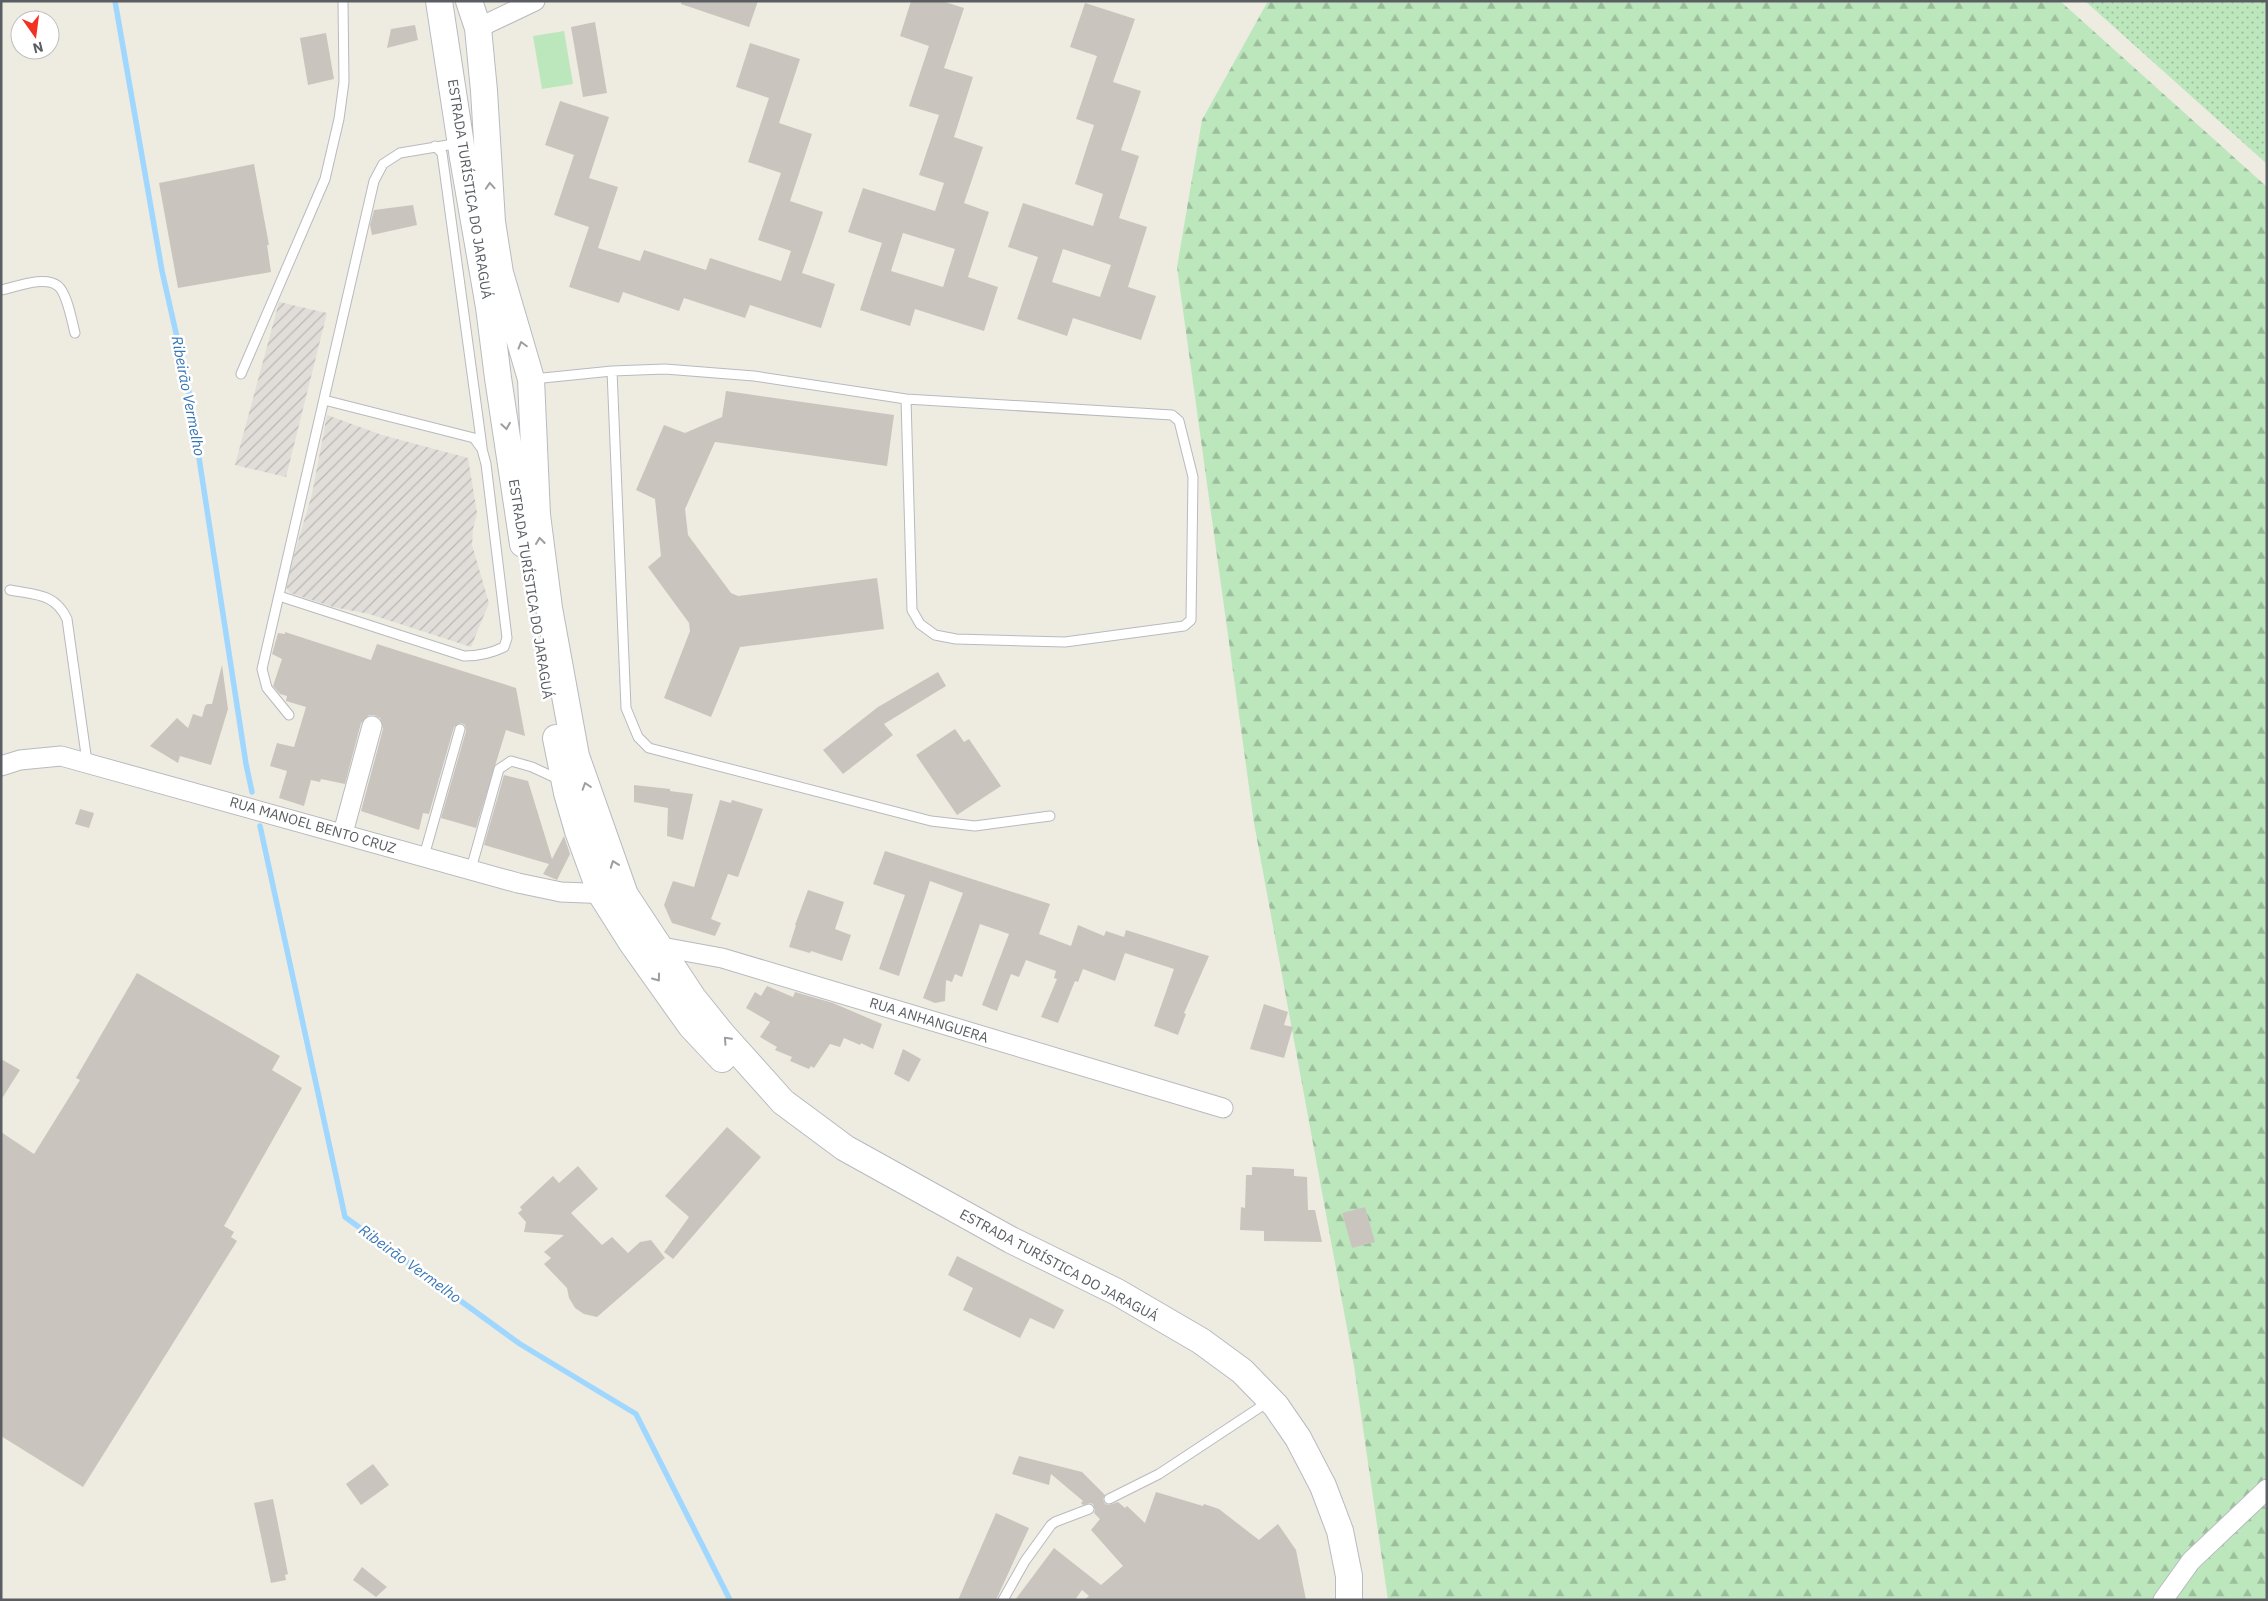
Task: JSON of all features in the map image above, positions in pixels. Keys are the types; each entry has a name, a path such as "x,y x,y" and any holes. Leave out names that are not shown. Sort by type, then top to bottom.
{"main road":[{"name":"ESTRADA TURÍSTICA DO JARAGUÁ","path":"440,1 446,53 489,307 538,640 565,782 578,831 613,894 691,1026 718,1056 747,1083 766,1096 783,1102 845,1148 1011,1240 1117,1292 1201,1341 1242,1372 1270,1400 1298,1438 1323,1486 1340,1531 1349,1576 1349,1600"},
{"name":"ESTRADA TURÍSTICA DO JARAGUÁ","path":"469,1 478,28 492,222 500,272 531,379 537,515 548,608 576,756 613,894"},
{"path":"446,53 478,28"},
{"path":"498,378 510,380 531,379"}],"street":[{"path":"478,28 536,1"},
{"path":"343,833 372,726"},
{"name":"RUA MANOEL BENTO CRUZ","path":"1,766 20,760 61,756 561,892 613,894"},
{"name":"RUA ANHANGUERA","path":"644,944 722,958 1223,1108"},
{"path":"2164,1600 2191,1561 2267,1489"}],"lane":[{"path":"241,374 325,179 339,119 344,82 343,1"},
{"path":"289,715 267,688 262,669 374,181 383,164 400,153 461,143"},
{"path":"279,596 464,656 484,655 504,647 507,638 486,464 482,450 442,153 435,146"},
{"path":"1,290 38,282 49,282 58,286 64,294 75,333"},
{"path":"531,379 612,371 665,369 754,376 906,399 1172,415 1179,420 1193,477 1190,620 1184,626 1065,642 1032,643 956,639 934,635 920,624 912,610 906,399"},
{"path":"612,371 626,708 638,737 649,748 931,821 975,826 1050,816"},
{"path":"324,400 473,438 482,450"},
{"path":"10,590 51,598 62,608 67,619 87,762"},
{"path":"424,856 460,729"},
{"path":"471,869 499,769 511,761 532,767 565,782"},
{"path":"1109,1498 1159,1474 1270,1400"},
{"path":"1003,1600 1025,1561 1055,1522 1088,1509"}],"shaded area":[{"path":"279,302 327,313 286,477 235,465"},
{"path":"327,415 382,435 468,458 477,513 472,545 489,603 471,647 369,614 333,607 290,593 285,585 312,494"}],"green space":[{"path":"1268,1 2060,1 2267,187 2267,1600 1388,1600 1354,1366 1254,823 1177,267 1202,120"},
{"path":"2085,1 2267,1 2267,164"},
{"path":"564,31 573,84 542,89 533,36"}],"building":[{"path":"681,1 758,1 749,27 681,4"},
{"path":"911,1 942,1 964,8 944,68 973,77 954,137 983,147 964,203 989,212 968,277 998,287 984,331 915,309 910,326 860,310 882,243 848,232 863,188 935,211 944,183 919,175 939,115 909,106 929,46 900,36","holes":["903,233 955,249 943,287 891,271"]},
{"path":"1085,3 1135,19 1113,82 1141,91 1121,150 1139,156 1119,218 1147,227 1128,287 1156,296 1141,340 1073,318 1067,336 1017,319 1038,257 1008,247 1023,203 1093,226 1103,194 1075,184 1094,125 1076,119 1097,56 1070,47","holes":["1063,249 1111,265 1100,297 1052,282"]},
{"path":"595,22 607,93 583,97 571,27"},
{"path":"415,25 418,40 387,48 391,29"},
{"path":"326,33 334,79 308,85 300,38"},
{"path":"750,43 800,59 779,123 812,134 790,201 823,212 802,273 835,284 821,328 750,305 745,318 684,298 679,311 623,292 619,303 569,287 589,227 554,215 574,155 545,145 560,101 609,117 589,178 618,187 598,248 640,261 644,250 706,270 710,258 781,281 791,251 758,240 781,173 748,162 769,98 736,87"},
{"path":"254,164 269,245 267,245 271,272 178,288 159,183"},
{"path":"413,205 417,225 372,235 370,225 374,210"},
{"path":"726,391 894,415 887,466 715,442 685,509 688,535 731,593 738,596 877,578 884,629 740,647 711,717 664,698 690,631 689,623 648,567 661,556 655,499 636,490 664,425 685,433 722,417"},
{"path":"285,632 371,660 377,644 516,688 525,736 506,730 476,828 441,818 466,731 465,725 461,723 454,727 429,814 423,813 419,830 361,811 383,729 380,718 374,715 369,715 361,723 345,784 321,779 320,782 311,780 304,806 279,798 287,771 270,766 277,743 294,747 306,707 286,701 287,696 280,694 273,686 282,659 272,654 278,633 285,634"},
{"path":"222,665 228,709 211,765 180,756 178,763 150,746 177,718 188,728 193,714 202,717 205,706 212,704"},
{"path":"938,672 946,686 884,724 893,735 843,774 823,750 878,707"},
{"path":"955,729 964,742 969,739 1001,786 957,815 916,755"},
{"path":"504,775 528,781 552,859 564,836 570,854 557,880 543,874 549,864 484,845"},
{"path":"634,785 693,794 683,840 667,836 668,808 634,802"},
{"path":"720,800 731,803 732,800 763,809 738,877 728,874 711,919 721,923 715,936 672,923 664,905 673,881 694,887"},
{"path":"80,809 94,813 89,828 75,824"},
{"path":"885,851 1050,904 1039,934 1071,946 1078,925 1104,936 1106,931 1124,937 1126,930 1209,956 1184,1013 1186,1014 1178,1035 1154,1026 1174,969 1125,953 1115,981 1083,969 1078,982 1075,981 1058,1023 1041,1017 1057,979 1054,978 1056,971 1026,960 1019,977 1011,974 997,1011 982,1005 1009,934 980,924 962,977 955,974 952,982 946,980 945,1001 935,1003 923,998 963,893 930,881 899,976 879,969 905,895 873,884"},
{"path":"808,890 844,902 835,929 851,935 842,961 811,951 810,953 789,947"},
{"path":"137,973 280,1056 272,1070 302,1088 224,1226 234,1232 231,1237 237,1241 83,1487 1,1436 1,1132 34,1154 80,1080 76,1078"},
{"path":"767,986 793,997 795,992 833,1003 882,1024 873,1049 844,1038 840,1047 830,1044 814,1068 811,1066 809,1069 790,1061 792,1057 775,1050 777,1047 760,1037 770,1022 746,1008 755,992 761,996"},
{"path":"1264,1004 1288,1012 1284,1025 1293,1027 1284,1058 1250,1049"},
{"path":"903,1049 921,1059 909,1082 894,1074"},
{"path":"1,1059 20,1070 1,1100"},
{"path":"727,1127 761,1157 673,1259 664,1252 689,1217 665,1196"},
{"path":"578,1166 598,1189 571,1213 602,1245 612,1237 628,1253 640,1242 651,1240 665,1258 597,1317 584,1314 575,1308 569,1298 567,1288 544,1264 551,1258 544,1252 564,1235 524,1232 526,1222 518,1213 522,1210 520,1207 553,1176 559,1183"},
{"path":"1252,1167 1294,1169 1294,1176 1307,1177 1308,1210 1315,1210 1322,1242 1264,1241 1264,1231 1240,1230 1241,1207 1245,1208 1246,1175 1252,1175"},
{"path":"1365,1207 1375,1242 1352,1248 1342,1213"},
{"path":"957,1256 1064,1310 1054,1329 1030,1318 1020,1338 963,1310 973,1288 948,1275"},
{"path":"1019,1456 1082,1472 1105,1495 1103,1499 1105,1504 1109,1505 1118,1502 1125,1508 1127,1506 1145,1523 1156,1492 1219,1509 1259,1540 1278,1524 1296,1550 1306,1600 1084,1600 1089,1596 1082,1590 1075,1600 1015,1600 1054,1548 1101,1585 1123,1566 1091,1530 1100,1519 1094,1513 1093,1504 1083,1505 1081,1503 1083,1501 1051,1474 1049,1485 1012,1474"},
{"path":"373,1464 389,1485 361,1505 346,1484"},
{"path":"273,1499 288,1574 285,1575 286,1580 271,1583 254,1503"},
{"path":"996,1513 1029,1528 996,1600 958,1600"},
{"path":"362,1567 387,1587 376,1597 353,1580"}],"waterway":[{"name":"Ribeirão Vermelho","path":"115,1 162,271 188,386 246,764 252,792"},
{"name":"Ribeirão Vermelho","path":"260,826 345,1217 520,1344 636,1414 730,1600"}]}
